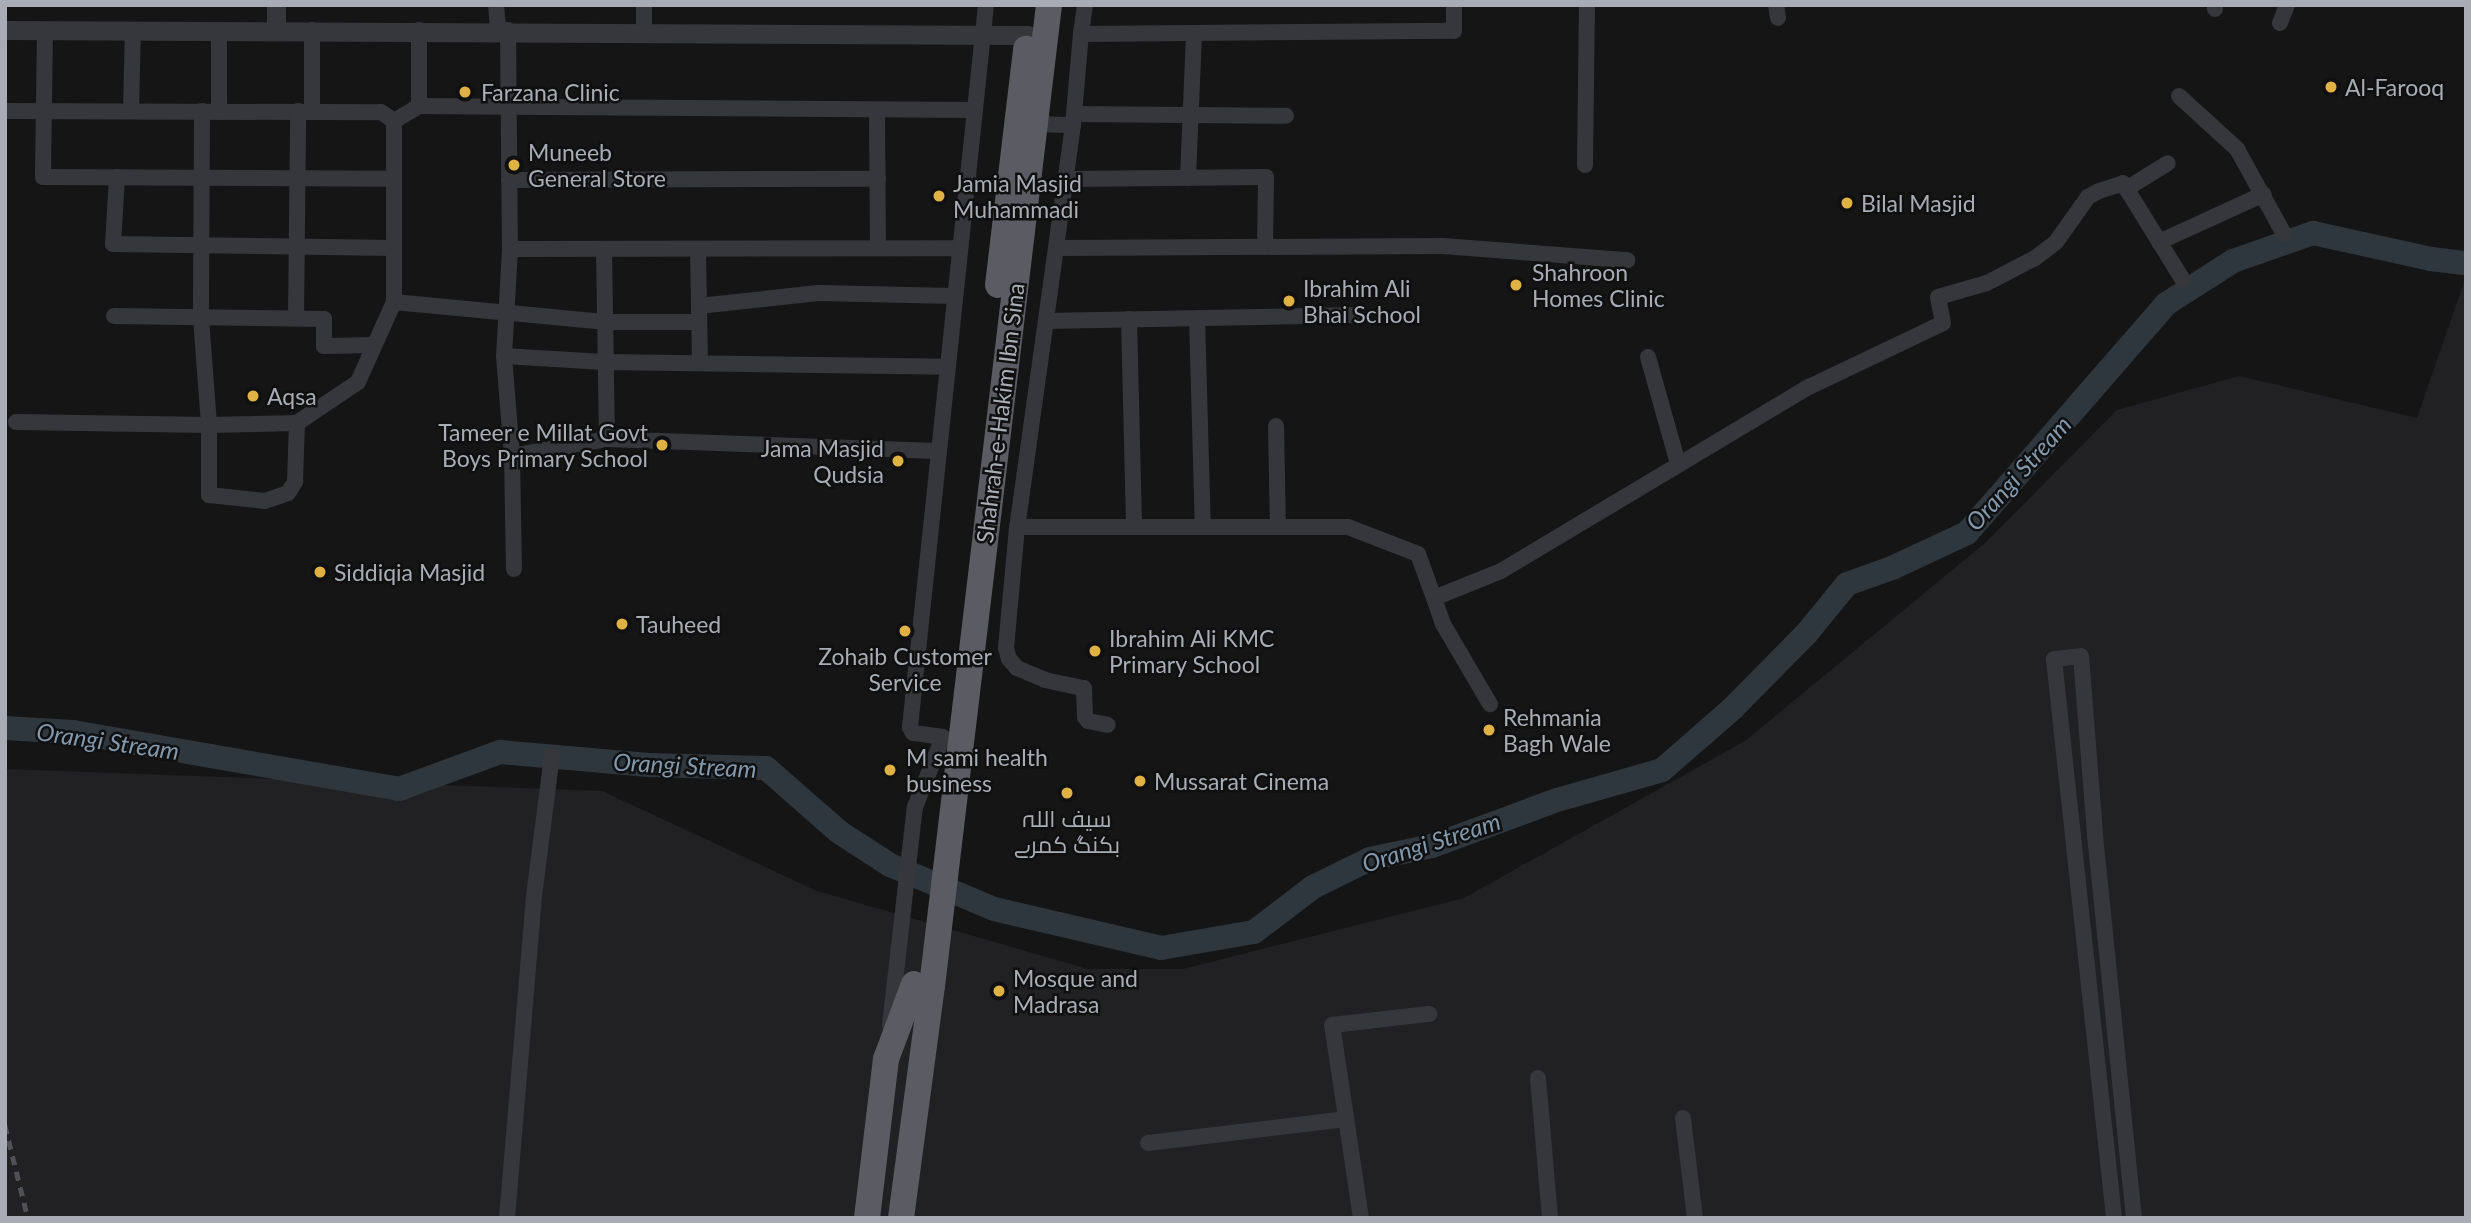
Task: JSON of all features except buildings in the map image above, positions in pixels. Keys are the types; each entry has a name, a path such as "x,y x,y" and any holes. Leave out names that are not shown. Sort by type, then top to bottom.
{"highway":[{"name":"Shahrah-e-Hakim Ibn Sina","path":"941,819 943,737 1031,5"},
{"name":"Shahrah-e-Hakim Ibn Sina","path":"941,819 1036,124 1049,5"},
{"path":"901,1218 941,819"},
{"path":"867,1218 895,1060 923,985"},
{"path":"920,1218 934,1077 923,985"},
{"path":"885,1218 895,1060"}],"street":[{"path":"276,5 276,29"},
{"path":"496,5 503,30 509,108 510,249 504,356 512,456 514,569"},
{"path":"644,5 644,31"},
{"path":"895,1060 915,807 943,737 913,733 910,727 986,5"},
{"path":"1085,5 1074,120 1017,527 1006,649 1009,659 1017,668 1045,680 1084,688 1085,717 1088,722 1108,725"},
{"path":"1081,34 1454,31 1454,5"},
{"path":"1585,165 1587,5"},
{"path":"2280,23 2287,5"},
{"path":"5,30 503,30 1028,35"},
{"path":"44,30 43,177 394,179"},
{"path":"131,110 133,30"},
{"path":"219,30 219,111"},
{"path":"296,318 297,179 312,30"},
{"path":"419,30 419,107"},
{"path":"1188,178 1194,33"},
{"path":"2179,96 2237,149 2284,234"},
{"path":"394,121 419,107 974,110"},
{"path":"877,110 878,248"},
{"path":"5,111 381,112 394,121"},
{"path":"202,111 201,317 209,425 209,495 265,501 288,494 292,488 297,423"},
{"path":"1036,124 1190,116 1286,117"},
{"path":"16,422 209,425 297,423 358,382 394,302 394,121"},
{"path":"2126,189 2168,163"},
{"path":"117,177 113,244 394,248"},
{"path":"1066,179 1266,177 1265,247"},
{"path":"509,180 878,179"},
{"path":"1434,598 1501,571 1809,387 1943,323 1938,297 1987,283 2035,258 2056,243 2088,197 2117,184 2123,183 2183,280"},
{"path":"2159,242 2264,194"},
{"path":"1056,248 1443,246 1628,260"},
{"path":"698,248 700,363"},
{"path":"510,249 959,248"},
{"path":"604,249 607,439"},
{"path":"394,302 604,322 699,314 818,293 954,296"},
{"path":"1046,321 1353,315"},
{"path":"114,316 324,319 324,346 374,345"},
{"path":"1197,318 1203,527"},
{"path":"1129,319 1134,527"},
{"path":"504,356 605,362 946,367"},
{"path":"1648,357 1678,464"},
{"path":"1276,426 1278,527"},
{"path":"512,456 607,439 937,451"},
{"path":"1017,527 1348,527 1418,554 1443,624 1490,704"},
{"path":"2114,1218 2054,659 2081,656 2095,835 2134,1218"},
{"path":"507,1218 534,896 552,756"},
{"path":"2074,838 2095,835"},
{"path":"1361,1218 1332,1025 1429,1014"},
{"path":"1538,1078 1550,1218"},
{"path":"1683,1118 1695,1218"},
{"path":"1148,1143 1348,1119"}],"shaded area":[{"path":"2464,282 2466,1218 5,1218 5,769 602,791 817,891 1088,969 1183,969 1464,898 1745,741 1985,543 2117,410 2239,376 2417,418"}],"waterway":[{"name":"Orangi Stream","path":"5,728 73,732 399,789 500,752 648,765 766,768 839,832 890,865 994,909 1161,948 1254,932 1313,887 1370,859 1432,846 1557,800 1662,770 1733,708 1807,633 1847,584 1892,568 1967,533 2166,304 2233,261 2313,233 2431,259 2466,263"}],"railway":[{"path":"5,1125 28,1218"}],"place":[{"name":"Al-Farooq","path":"2331,87"},
{"name":"Farzana Clinic","path":"465,92"},
{"name":"Muneeb General Store","path":"514,165"},
{"name":"Jamia Masjid Muhammadi","path":"939,196"},
{"name":"Bilal Masjid","path":"1847,203"},
{"name":"Shahroon Homes Clinic","path":"1516,285"},
{"name":"Ibrahim Ali Bhai School","path":"1289,301"},
{"name":"Aqsa","path":"253,396"},
{"name":"Tameer e Millat Govt Boys Primary School","path":"662,445"},
{"name":"Jama Masjid Qudsia","path":"898,461"},
{"name":"Siddiqia Masjid","path":"320,572"},
{"name":"Tauheed","path":"622,624"},
{"name":"Zohaib Customer Service","path":"905,631"},
{"name":"Ibrahim Ali KMC Primary School","path":"1095,651"},
{"name":"Rehmania Bagh Wale","path":"1489,730"},
{"name":"M sami health business","path":"890,770"},
{"name":"Mussarat Cinema","path":"1140,781"},
{"name":"سیف اللہ بکنگ کمرے","path":"1067,793"},
{"name":"Mosque and Madrasa","path":"999,991"}]}
